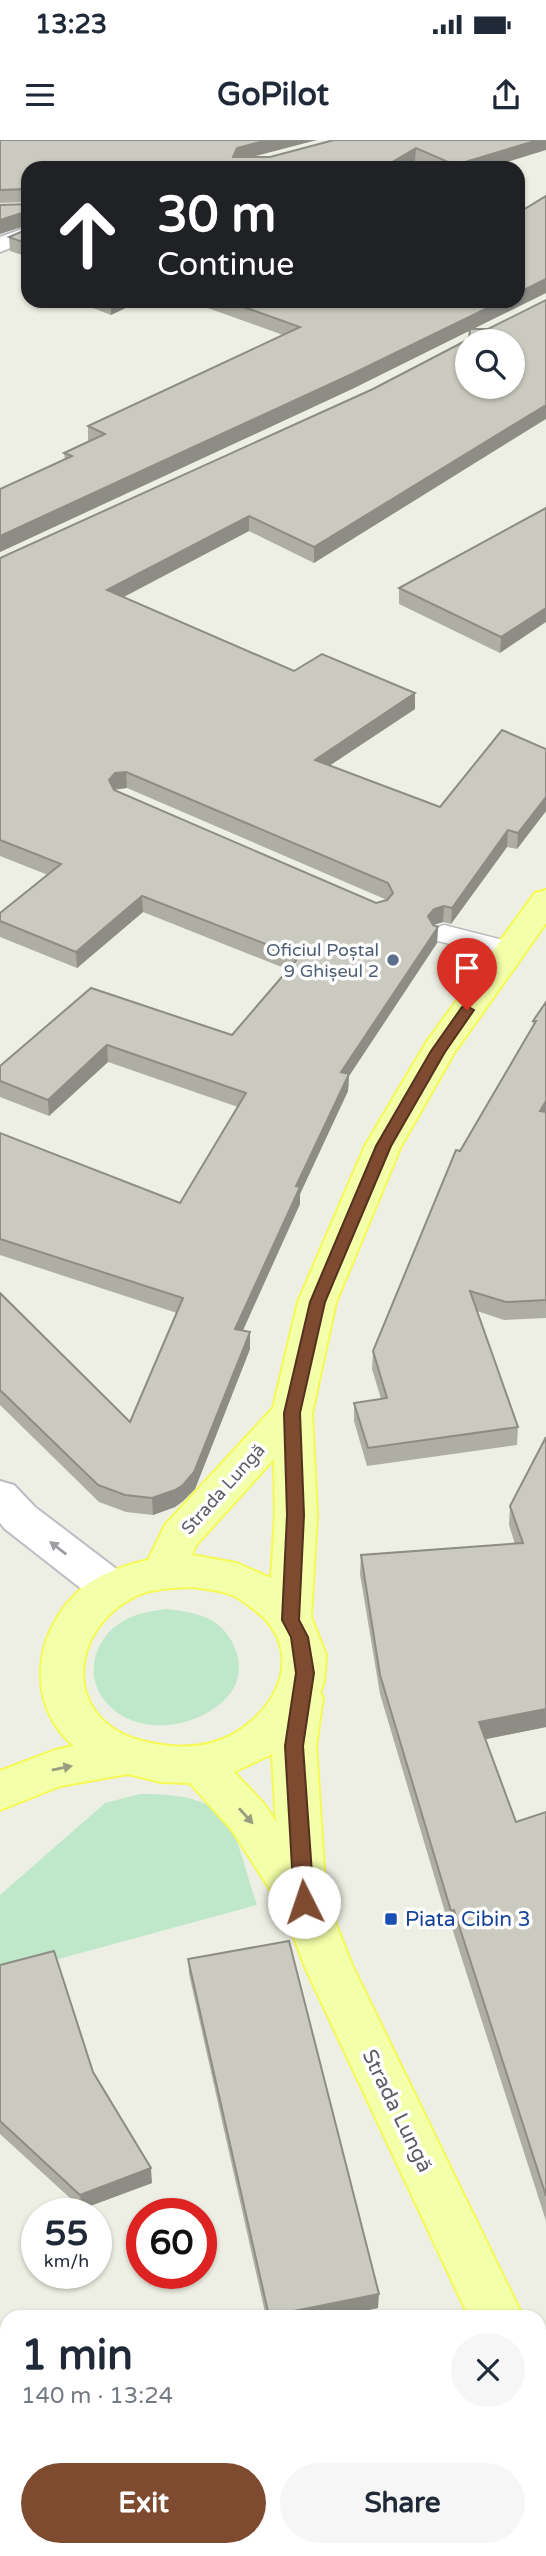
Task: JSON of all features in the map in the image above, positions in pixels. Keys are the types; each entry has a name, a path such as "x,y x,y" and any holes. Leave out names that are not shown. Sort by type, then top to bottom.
{"main road":[{"name":"Strada Lungă","path":"290,1620 296,1515 292,1413 317,1302 383,1146 438,1051 546,900"},
{"name":"Strada Lungă","path":"163,1572 180,1536 292,1413"},
{"path":"193,1571 223,1575 250,1586 273,1601 290,1620 300,1637 305,1673 295,1704 273,1732 241,1753 201,1764 163,1764 127,1756 100,1742 79,1723 65,1700 60,1675 62,1651 72,1627 89,1606 112,1589 137,1578 163,1572 193,1571"},
{"name":"Strada Lungă","path":"304,1902 294,1746 305,1673"},
{"path":"0,1791 55,1769 127,1756"},
{"name":"Strada Lungă","path":"201,1764 248,1817 304,1902 328,1967 493,2310"}],"street":[{"path":"0,245 21,236"},
{"path":"0,1496 20,1518 112,1589"}],"lane":[{"path":"444,934 509,950"}],"green space":[{"path":"166,1609 202,1616 221,1628 234,1645 239,1666 238,1676 229,1695 217,1707 202,1716 168,1725 150,1725 133,1721 118,1713 105,1701 98,1690 94,1668 100,1646 115,1627 135,1616"},
{"path":"140,1794 172,1795 196,1800 213,1808 225,1820 234,1835 257,1905 0,1975 0,1895 105,1803"}],"building":[{"path":"0,140 268,140 237,148 233,157 270,157 334,140 538,140 468,161 446,161 416,148 394,161 21,161 21,189 0,190"},
{"path":"546,196 546,279 525,290 525,209"},
{"path":"21,204 21,213 0,220 0,205"},
{"path":"21,232 21,241 9,237"},
{"path":"546,300 546,405 314,547 249,516 107,590 294,671 322,654 415,693 315,760 440,807 502,730 546,749 546,797 518,833 508,830 452,908 444,906 434,909 428,916 433,925 438,927 341,1072 349,1074 296,1186 300,1187 235,1329 250,1332 194,1472 175,1490 152,1498 125,1495 98,1485 0,1390 0,1293 130,1422 183,1298 0,1239 0,1133 180,1203 246,1093 107,1045 48,1100 0,1081 0,1066 91,988 232,1035 299,957 142,896 76,952 0,921 0,913 61,864 0,840 0,558 373,389 455,346 455,399 525,399 525,329 488,329","holes":["126,772 388,883 393,893 387,900 376,903 114,790 109,780 115,773"]},
{"path":"247,308 488,308 352,374 0,536 0,489 72,456 64,453 105,434 88,426 300,327"},
{"path":"546,508 546,608 501,637 399,588"},
{"path":"546,1002 546,1101 540,1111 546,1112 546,1300 506,1302 470,1291 518,1427 368,1448 354,1403 387,1398 373,1351 456,1150 460,1151"},
{"path":"546,1437 546,1709 479,1722 516,1822 546,1812 546,2196 454,1910 451,1911 380,1675 361,1555 523,1543 510,1506"},
{"path":"289,1941 379,2294 299,2310 268,2310 188,1959"},
{"path":"54,1951 93,2072 151,2168 80,2195 0,2121 0,1965"}],"place":[{"name":"Oficiul Poștal 9 Ghișeul 2","path":"393,960"},
{"name":"Piata Cibin 3","path":"391,1919"}],"route":[{"path":"304,1902 294,1746 305,1673 300,1637 290,1620 296,1515 292,1413 317,1302 383,1146 438,1051 467,1010"}]}
